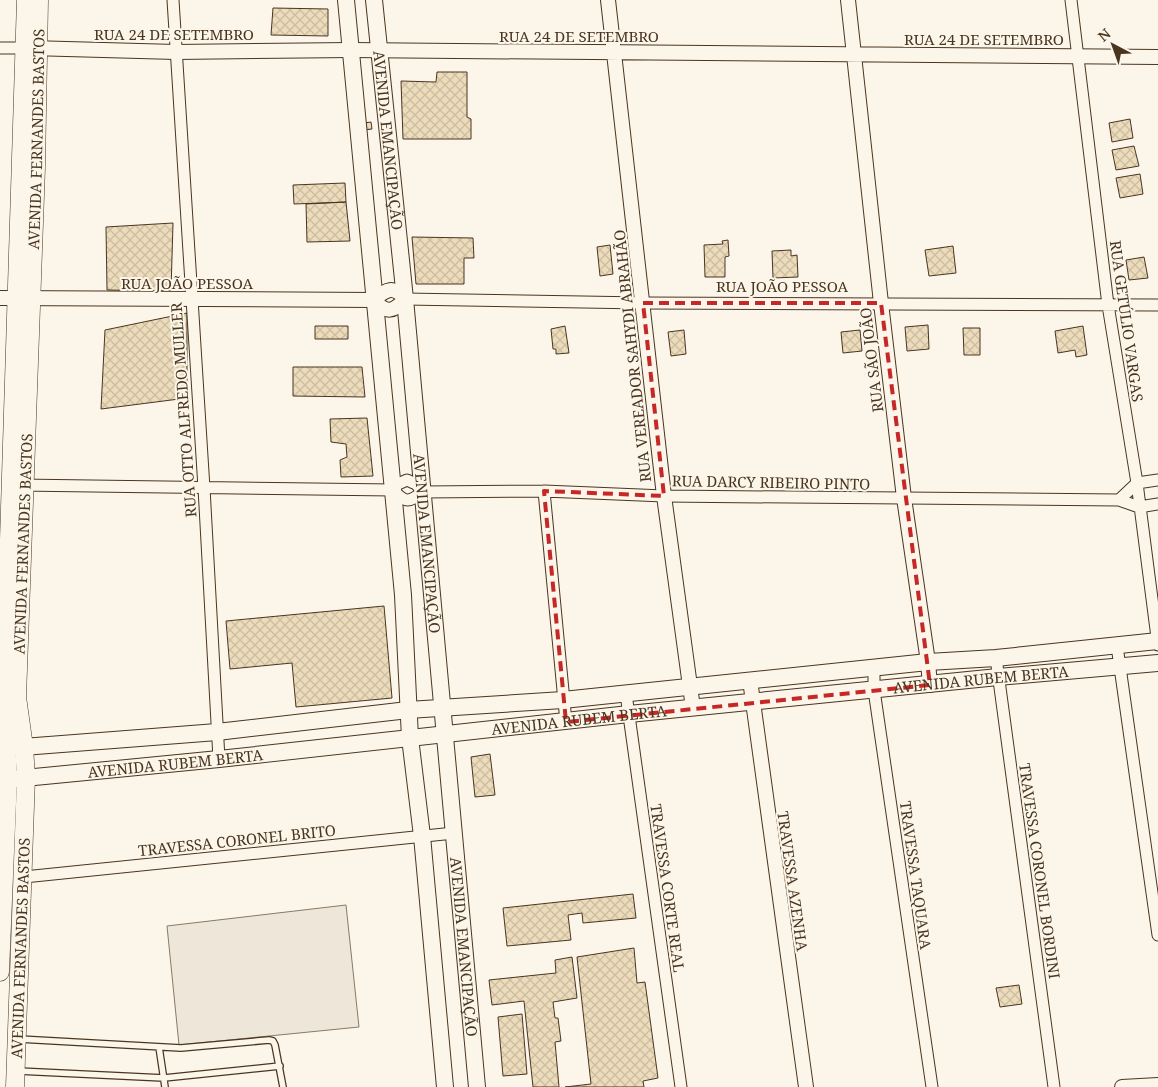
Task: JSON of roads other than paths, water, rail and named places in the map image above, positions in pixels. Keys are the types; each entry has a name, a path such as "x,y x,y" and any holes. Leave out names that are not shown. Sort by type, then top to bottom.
{"main road":[{"name":"AVENIDA FERNANDES BASTOS","path":"0,972 4,779 17,697 16,298 28,166 31,48 26,0"},
{"name":"AVENIDA FERNANDES BASTOS","path":"31,48 39,0"},
{"name":"AVENIDA EMANCIPAÇÃO","path":"346,0 403,595 410,738 422,836 445,1087"},
{"name":"AVENIDA EMANCIPAÇÃO","path":"374,0 406,299 477,1087"},
{"name":"AVENIDA RUBEM BERTA","path":"10,748 217,732 408,710 563,700 928,662 996,658 1158,641"},
{"name":"AVENIDA RUBEM BERTA","path":"4,779 219,759 628,714 1158,663"},
{"name":"AVENIDA FERNANDES BASTOS","path":"10,748 26,777 16,1079"}],"street":[{"name":"RUA OTTO ALFREDO MULLER","path":"173,0 219,759"},
{"name":"RUA VEREADOR SAHYDI ABRAHÃO","path":"608,0 664,496 693,708"},
{"name":"RUA SÃO JOÃO","path":"848,0 904,498 930,685"},
{"name":"RUA GETÚLIO VARGAS","path":"1071,0 1108,305 1137,483 1158,646"},
{"name":"RUA 24 DE SETEMBRO","path":"0,48 176,52 351,50 1158,57"},
{"name":"RUA JOÃO PESSOA","path":"16,298 374,300 382,293 392,290 400,292 406,299 643,303 1158,305"},
{"name":"RUA DARCY RIBEIRO PINTO","path":"393,490 398,484 408,480 416,484 423,492"},
{"path":"1120,500 1137,483 1158,480"},
{"name":"RUA DARCY RIBEIRO PINTO","path":"17,485 393,490 400,497 408,500 412,500 423,492 544,491 664,496 1120,500 1140,506 1158,504"},
{"path":"544,491 566,722"},
{"path":"1117,646 1158,935"},
{"name":"TRAVESSA CORONEL BORDINI","path":"996,658 1054,1087"},
{"name":"TRAVESSA TAQUARA","path":"874,668 874,690 932,1087"},
{"name":"TRAVESSA AZENHA","path":"750,680 806,1087"},
{"name":"TRAVESSA CORTE REAL","path":"626,694 681,1087"},
{"name":"TRAVESSA CORONEL BRITO","path":"24,877 454,833"},
{"path":"1122,1087 1158,1085"}],"lane":[{"path":"17,1039 181,1048 269,1040 273,1041 275,1045 283,1087"},
{"path":"159,1047 165,1087"},
{"path":"16,1079 36,1070 164,1078 280,1066"}]}
